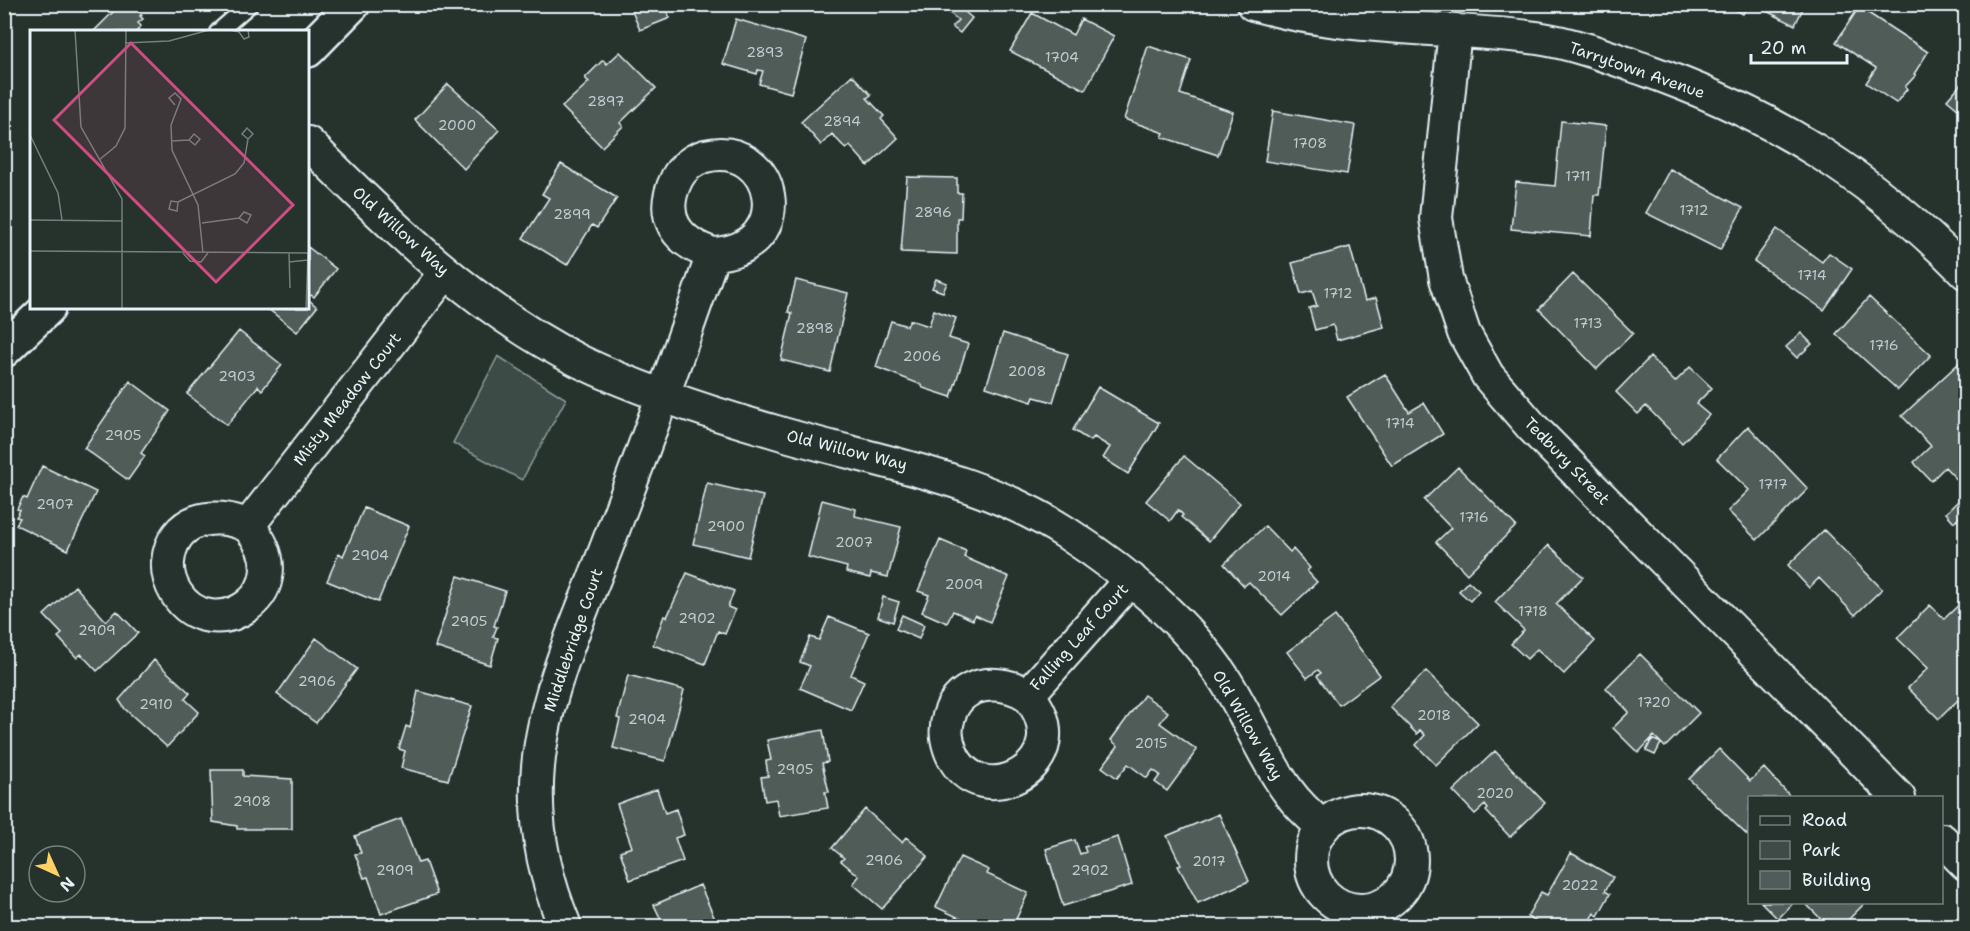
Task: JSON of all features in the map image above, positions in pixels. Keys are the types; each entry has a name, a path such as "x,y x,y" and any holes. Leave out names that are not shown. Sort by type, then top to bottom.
{"main road":[{"path":"309,49 353,4"},
{"path":"4,350 47,309"}],"street":[{"name":"Tarrytown Avenue","path":"1253,4 1324,20 1540,39 1617,60 1696,88 1763,118 1827,156 1879,192 1928,235 1965,273"},
{"name":"Tedbury Street","path":"1455,30 1436,218 1446,279 1464,333 1488,376 1532,427 1897,796"},
{"name":"Old Willow Way","path":"309,144 403,237 445,273 511,320 579,360 664,396 778,433 959,480 1067,533 1131,579 1179,624 1224,678 1285,787 1299,805 1323,827"},
{"name":"Middlebridge Court","path":"565,927 550,891 539,832 538,768 546,719 560,670 664,396 713,254"},
{"name":"Misty Meadow Court","path":"248,526 445,273"},
{"name":"Falling Leaf Court","path":"1028,695 1131,579"},
{"path":"1943,842 1965,864"}],"lane":[{"path":"220,30 250,4"}],"green space":[{"path":"498,356 566,399 522,480 453,443"}],"building":[{"path":"121,4 132,4 142,15 140,16 143,19 138,23 141,26 138,30 95,30"},
{"path":"629,4 683,4 667,11 670,18 640,30"},
{"path":"939,4 979,4 974,10 970,6 965,12 972,18 960,33 952,27 958,20"},
{"path":"1723,4 1748,4 1743,14"},
{"path":"1752,4 1805,4 1795,25"},
{"path":"1859,7 1928,52 1914,74 1916,75 1905,87 1907,89 1896,103 1866,83 1876,68 1836,42"},
{"path":"1032,13 1073,35 1081,19 1114,36 1085,90 1010,51"},
{"path":"736,19 806,40 791,93 759,84 763,71 758,70 757,74 723,64"},
{"path":"1148,46 1191,60 1180,94 1233,112 1218,155 1162,137 1164,133 1124,119"},
{"path":"620,52 656,88 620,123 623,126 602,147 562,107 589,82 585,78 603,60 607,64"},
{"path":"852,75 871,95 867,98 884,116 881,119 898,138 868,166 850,146 846,149 832,134 821,145 801,122"},
{"path":"1966,78 1966,116 1947,100"},
{"path":"448,84 499,130 464,169 415,120"},
{"path":"1273,111 1355,125 1347,174 1265,161"},
{"path":"1561,121 1606,126 1599,195 1594,195 1591,236 1511,229 1516,182 1555,186"},
{"path":"561,164 617,198 597,228 592,225 567,265 523,238 549,198 542,194"},
{"path":"1670,169 1743,208 1720,250 1646,213"},
{"path":"907,177 957,178 957,193 962,193 961,218 957,218 957,254 901,252"},
{"path":"1777,229 1822,262 1829,253 1852,269 1824,310 1754,261"},
{"path":"1350,247 1365,301 1376,298 1384,327 1337,340 1333,325 1315,330 1309,308 1317,306 1312,291 1301,294 1292,263"},
{"path":"309,248 336,269 314,297 311,295 309,297"},
{"path":"1573,274 1633,333 1597,369 1539,309"},
{"path":"936,279 947,283 943,292 932,288"},
{"path":"796,280 848,293 830,372 781,360 792,313 788,312"},
{"path":"1869,297 1931,355 1898,390 1836,334"},
{"path":"309,300 317,307 297,332 268,309 309,309"},
{"path":"934,310 956,318 949,338 968,344 951,397 923,388 922,385 876,367 891,321 907,326 910,320 929,326"},
{"path":"239,331 282,365 262,390 258,386 227,425 187,394"},
{"path":"1003,333 1068,354 1053,402 1034,397 1032,402 986,387"},
{"path":"1801,333 1812,344 1797,358 1786,347"},
{"path":"1650,357 1675,382 1690,367 1712,388 1696,404 1709,415 1682,443 1646,406 1638,414 1616,392"},
{"path":"1959,363 1966,369 1966,489 1945,467 1931,481 1916,465 1914,462 1931,446 1902,416"},
{"path":"1385,374 1409,412 1424,403 1443,434 1392,466 1347,397"},
{"path":"130,381 170,411 141,453 145,456 128,480 84,448"},
{"path":"1098,387 1159,423 1128,474 1103,458 1110,447 1094,437 1090,441 1073,430"},
{"path":"1748,426 1808,489 1757,540 1728,511 1749,490 1717,459"},
{"path":"1184,456 1240,503 1209,541 1181,517 1183,515 1178,510 1170,521 1146,501"},
{"path":"42,466 96,492 68,550 16,525 20,518 16,517 20,510 17,509 23,497 27,499"},
{"path":"1458,467 1516,526 1467,574 1436,542 1451,528 1424,500"},
{"path":"707,483 763,496 748,557 693,544"},
{"path":"822,500 856,509 855,516 901,527 888,577 871,573 870,578 846,572 847,567 808,557"},
{"path":"1959,500 1966,507 1966,511 1954,522 1946,513"},
{"path":"364,508 409,526 378,602 327,581 339,553 343,556"},
{"path":"1265,526 1290,552 1293,549 1310,568 1307,571 1317,582 1282,615 1249,582 1244,586 1224,564"},
{"path":"1824,530 1882,589 1855,615 1819,578 1809,588 1788,565"},
{"path":"940,540 966,551 964,557 1009,577 990,622 975,615 973,620 953,611 947,623 922,612 929,595 918,591"},
{"path":"1549,545 1583,577 1556,604 1595,641 1564,674 1537,649 1527,659 1511,644 1524,630 1495,602"},
{"path":"687,573 734,591 728,607 735,610 725,634 718,631 705,664 653,645 664,616 667,617"},
{"path":"458,576 505,591 494,626 497,627 493,637 498,638 490,665 435,647"},
{"path":"1468,581 1479,591 1470,601 1459,591"},
{"path":"75,586 106,621 117,611 138,633 97,671 81,654 77,658 58,637 62,634 44,615"},
{"path":"883,597 899,602 893,622 878,617"},
{"path":"1965,599 1966,639 1963,642 1966,645 1966,692 1939,719 1908,688 1928,668 1897,638 1930,605 1944,619"},
{"path":"902,615 924,625 919,639 896,629"},
{"path":"1335,616 1380,675 1339,705 1317,676 1321,673 1318,670 1307,678 1287,652"},
{"path":"829,617 869,633 851,675 864,681 851,710 800,688 810,666 800,662 810,637 819,640"},
{"path":"316,638 357,669 316,723 277,694"},
{"path":"1640,654 1699,713 1665,747 1654,736 1638,753 1613,728 1629,712 1606,688"},
{"path":"154,660 190,693 185,699 199,712 167,747 125,709 119,700"},
{"path":"1426,671 1478,723 1436,765 1416,745 1425,735 1420,730 1417,734 1390,707"},
{"path":"628,675 684,690 665,761 613,748 620,719 617,718"},
{"path":"418,691 472,706 448,780 401,768 405,751 399,749 406,726 410,728"},
{"path":"1144,695 1168,712 1160,723 1197,750 1167,791 1155,782 1160,775 1153,770 1147,778 1128,764 1117,778 1102,767 1118,746 1111,740"},
{"path":"823,730 828,762 822,763 829,792 825,792 828,808 779,816 776,799 765,801 761,777 768,776 766,761 771,760 767,740"},
{"path":"1652,739 1661,743 1655,755 1646,751"},
{"path":"1719,749 1750,781 1764,768 1789,795 1748,796 1748,836 1689,779"},
{"path":"1495,751 1545,803 1510,837 1486,811 1488,809 1485,805 1475,814 1453,791"},
{"path":"211,770 243,770 243,776 292,779 292,829 237,829 237,826 213,822"},
{"path":"657,789 665,813 676,809 684,835 675,838 683,861 630,880 620,851 632,847 617,804"},
{"path":"865,809 902,842 906,837 928,856 882,909 853,884 859,876 841,861 844,858 832,848"},
{"path":"1219,814 1249,881 1198,903 1178,866 1181,865 1167,836"},
{"path":"401,819 418,863 425,861 437,894 381,914 368,877 364,878 355,854 361,853 355,836"},
{"path":"1118,837 1132,885 1063,906 1046,849 1075,840 1080,854 1086,852 1084,847"},
{"path":"1571,853 1613,877 1605,891 1610,894 1598,916 1594,913 1586,926 1544,926 1527,917 1541,892 1547,895"},
{"path":"960,857 989,870 987,874 1028,893 1013,926 968,926 970,923 936,907"},
{"path":"700,885 718,926 664,926 654,905"},
{"path":"1763,904 1792,904 1778,919"},
{"path":"1806,904 1864,904 1842,926 1828,926"}]}
